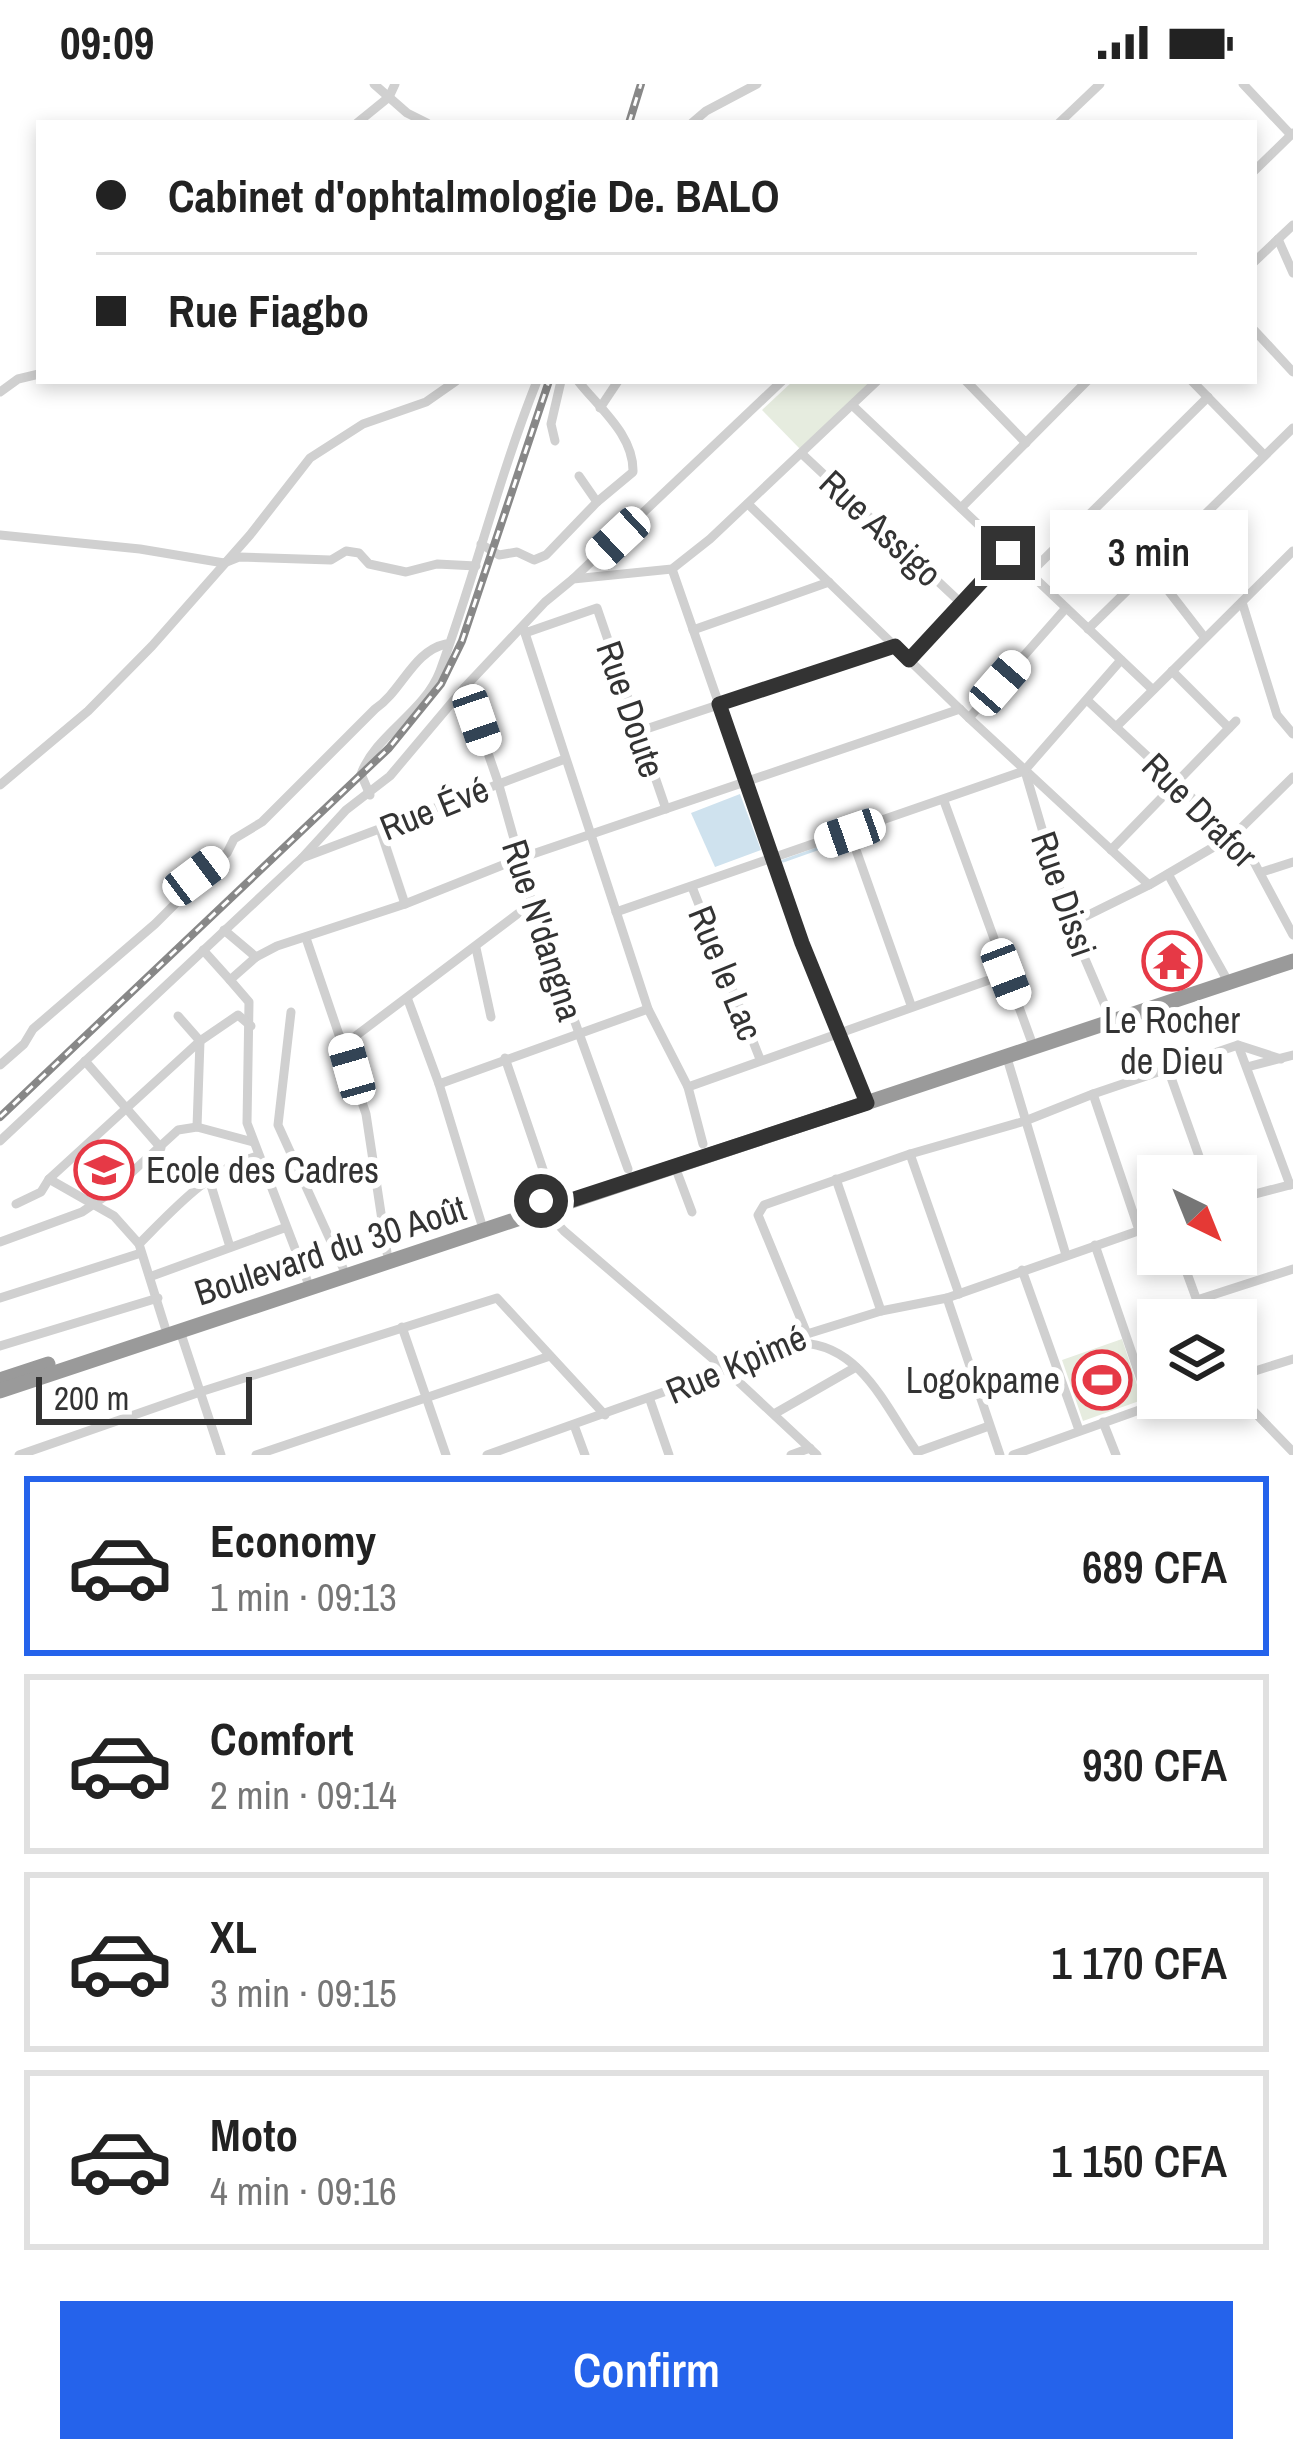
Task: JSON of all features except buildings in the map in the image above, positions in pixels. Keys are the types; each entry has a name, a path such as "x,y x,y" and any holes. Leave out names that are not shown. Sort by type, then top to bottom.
{"highway":[{"name":"Boulevard du 30 Août","path":"1005,1053 1031,1040 1293,957"},
{"name":"Boulevard du 30 Août","path":"0,1391 387,1253 674,1164 1293,957"},
{"name":"Boulevard du 30 Août","path":"0,1380 172,1329 540,1205 703,1144 866,1099"}],"street":[{"path":"374,84 421,120"},
{"path":"360,120 389,97 395,84"},
{"path":"696,120 757,84"},
{"path":"1062,120 1100,84"},
{"path":"1248,86 1292,134 1257,168"},
{"path":"1257,259 1293,225"},
{"path":"1279,239 1293,273"},
{"path":"1257,332 1293,372"},
{"path":"0,392 18,379 36,375"},
{"path":"0,785 88,711 224,563 296,471 325,446 363,424 426,402 452,384"},
{"path":"370,795 361,774 366,762 428,693 439,673 503,467 536,384"},
{"path":"555,441 551,424 560,384"},
{"path":"481,544 493,554 517,552 534,560 546,555 633,472 618,428 580,384"},
{"path":"600,408 616,384"},
{"path":"0,1141 302,858 346,810 370,795 419,745 465,687 779,384"},
{"path":"573,579 672,569 874,384"},
{"path":"969,384 1026,443"},
{"path":"961,508 1080,384"},
{"path":"1195,384 1264,455"},
{"path":"1030,573 1208,397"},
{"path":"852,405 1153,690"},
{"path":"1088,628 1293,428"},
{"name":"Rue Assigo","path":"801,454 961,604"},
{"path":"579,476 597,502"},
{"path":"748,504 1149,885"},
{"path":"0,535 224,563 239,557 331,560 346,551 359,554 369,565 406,572 437,564 476,566"},
{"path":"1116,727 1293,551"},
{"path":"909,660 1008,553"},
{"path":"1150,567 1205,638"},
{"path":"672,569 772,860 866,1099"},
{"path":"693,630 829,581"},
{"path":"1242,602 1277,715 1293,734"},
{"name":"Rue Doute","path":"524,630 597,608 666,809"},
{"path":"969,718 1066,608"},
{"path":"524,630 648,1009 688,1087 703,1144"},
{"path":"0,1066 24,1045 33,1029 155,924 196,876 227,853 235,839 262,822 390,699 421,656 446,644"},
{"path":"640,731 895,646"},
{"path":"616,912 944,802 1024,770 1121,660"},
{"path":"1111,850 1233,724 1172,670"},
{"name":"Rue N'dangna","path":"465,687 532,903 628,1169"},
{"name":"Rue Drafor","path":"1087,700 1234,835 1262,872 1293,934"},
{"path":"230,980 256,957 518,859 960,709"},
{"name":"Rue Évé","path":"302,858 566,759"},
{"name":"Rue Dissi","path":"1024,770 1070,924 1109,1015"},
{"path":"1070,924 1234,835 1293,777"},
{"path":"944,802 1031,1040"},
{"path":"380,829 405,904"},
{"path":"850,833 911,1005"},
{"path":"1262,872 1293,862"},
{"path":"1168,874 1225,976"},
{"name":"Rue le Lac","path":"692,886 760,1059"},
{"path":"345,1044 532,903"},
{"path":"224,930 256,957"},
{"path":"306,938 366,1114 387,1253"},
{"path":"476,948 491,1017"},
{"path":"203,950 249,1002 245,1114 307,1280"},
{"path":"688,1087 1006,974"},
{"path":"408,1000 481,1222"},
{"path":"439,1084 648,1009"},
{"path":"291,1012 278,1125 343,1268"},
{"path":"178,1016 200,1041 197,1127"},
{"path":"16,1204 41,1192 49,1179 200,1041 238,1016 251,1026"},
{"path":"1238,1046 1291,1185 1257,1194"},
{"path":"989,1426 917,1452 896,1415 856,1367 833,1348 804,1339 759,1209 1238,1046 1287,1057"},
{"path":"1005,1053 1066,1255"},
{"path":"1246,1067 1287,1057"},
{"path":"506,1058 540,1205 813,1452"},
{"path":"86,1061 161,1148"},
{"path":"1168,1069 1199,1155"},
{"path":"1093,1094 1137,1224"},
{"path":"0,1242 95,1203 178,1130 197,1127 254,1142"},
{"path":"910,1154 1000,1455"},
{"path":"0,1298 140,1248 208,1179 231,1163 257,1156"},
{"path":"674,1164 692,1212"},
{"path":"49,1179 114,1216 140,1248 221,1455"},
{"path":"208,1179 230,1247"},
{"path":"836,1179 880,1311"},
{"path":"152,1276 284,1228"},
{"name":"Rue Kpimé","path":"487,1455 650,1400 880,1311 953,1296 1137,1231"},
{"path":"1095,1245 1137,1368"},
{"path":"1200,1299 1293,1269"},
{"path":"1022,1270 1079,1430"},
{"path":"0,1346 158,1298"},
{"path":"19,1455 496,1298 605,1415"},
{"path":"402,1327 446,1455"},
{"path":"256,1455 550,1356"},
{"path":"1257,1370 1293,1358"},
{"path":"774,1414 856,1367"},
{"path":"650,1400 669,1455"},
{"path":"1013,1455 1137,1410"},
{"path":"1257,1415 1293,1452"},
{"path":"1103,1422 1116,1455"},
{"path":"574,1425 585,1455"},
{"path":"524,1442 528,1455"},
{"path":"791,1455 813,1452"}],"shaded area":[{"path":"790,384 868,384 801,450 762,410"},
{"name":"Logokpame","path":"1122,1339 1137,1385 1137,1402 1083,1421 1062,1360"}],"water":[{"path":"740,794 761,850 715,867 691,813"}],"waterway":[{"path":"783,861 845,839"}],"railway":[{"path":"630,120 641,84"},
{"path":"0,1117 389,748 441,684 462,641 548,384"}],"place":[{"name":"Le Rocher de Dieu","path":"1172,961"},
{"name":"Ecole des Cadres","path":"104,1170"},
{"name":"Logokpame","path":"1102,1380"}],"route":[{"path":"541,1201 544,1209 867,1103 802,943 719,704 895,646 909,660 1008,553"}]}
